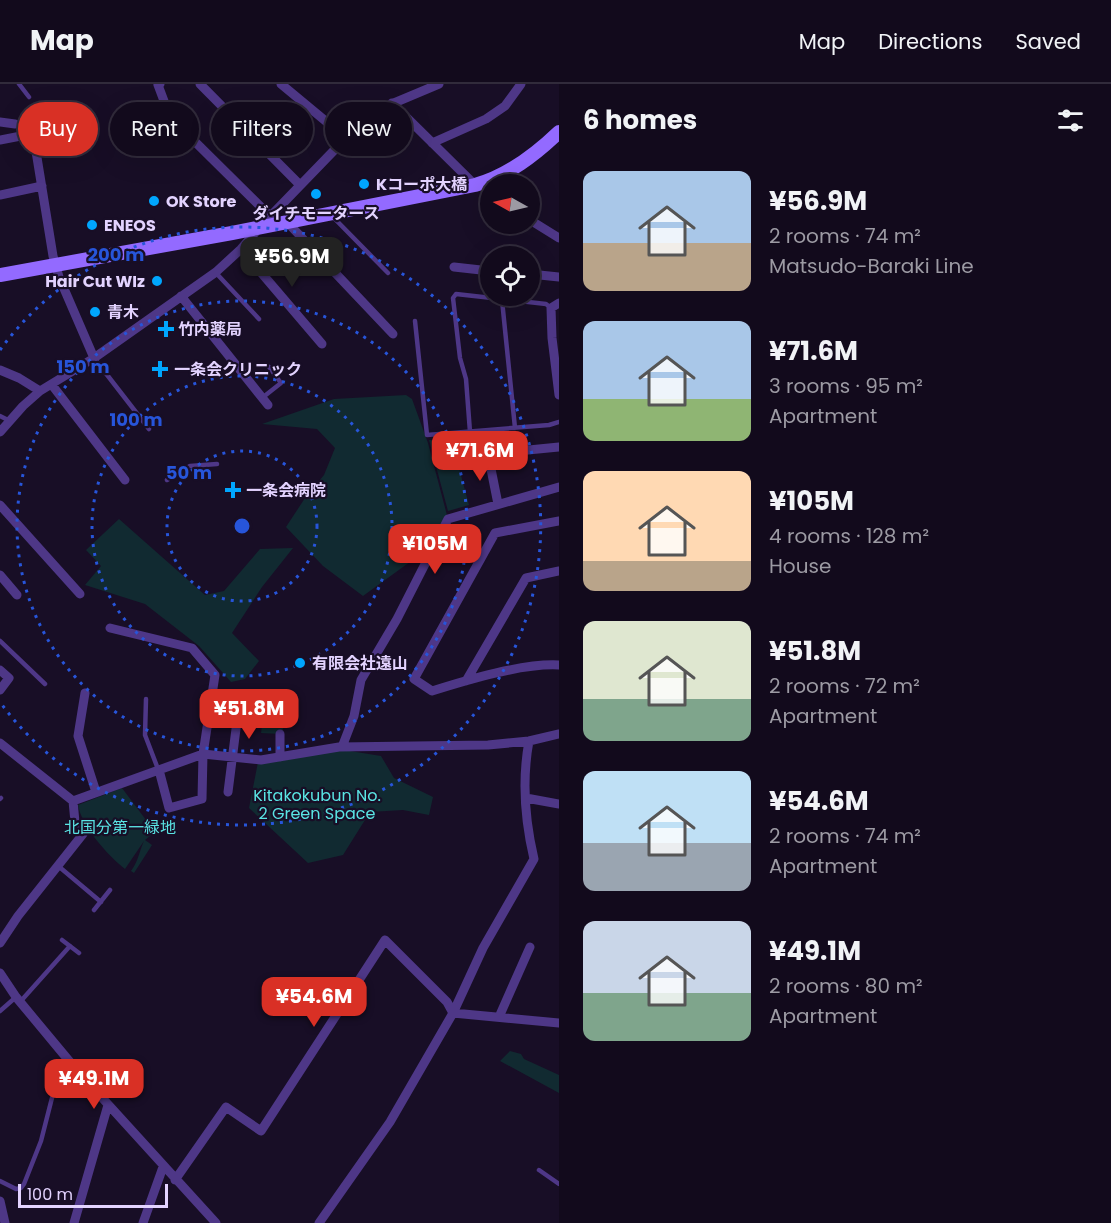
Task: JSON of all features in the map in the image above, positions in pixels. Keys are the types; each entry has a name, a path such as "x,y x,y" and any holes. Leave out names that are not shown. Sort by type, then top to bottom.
{"main road":[{"path":"503,174 523,162 559,132"},
{"path":"0,275 480,187"}],"street":[{"path":"160,84 158,85 161,95 170,117 270,216"},
{"path":"200,84 300,185"},
{"path":"281,84 325,121"},
{"path":"394,102 439,84"},
{"path":"432,143 486,119 505,106 521,84"},
{"path":"0,122 15,124"},
{"path":"412,123 480,183"},
{"path":"0,140 31,135 34,139 58,277 94,358"},
{"path":"0,432 40,391 94,358 216,272 241,249 328,156"},
{"path":"0,195 42,186"},
{"path":"286,222 393,334"},
{"path":"540,226 559,238"},
{"path":"241,249 322,344"},
{"path":"454,267 480,270"},
{"path":"540,275 559,277"},
{"path":"181,296 265,402"},
{"path":"555,306 552,338 559,395"},
{"path":"0,370 40,391"},
{"path":"52,385 125,480"},
{"path":"498,504 488,454 559,447"},
{"path":"342,747 354,716 362,680 397,620 448,519 559,487"},
{"path":"0,505 80,594"},
{"path":"559,521 495,533 414,679 432,691 466,681 545,664 559,665"},
{"path":"466,681 525,578 559,571"},
{"path":"0,575 17,595"},
{"path":"110,628 192,648 214,675 203,754 202,799 169,808 159,770"},
{"path":"0,670 9,678 0,690"},
{"path":"85,693 78,736 96,792"},
{"path":"228,792 237,721"},
{"path":"280,734 280,757"},
{"path":"73,801 203,754 261,760 342,747 488,745 529,741 559,734"},
{"path":"319,1223 390,1122 453,1013 483,948 534,859 529,841 526,798 526,756 529,741"},
{"path":"0,743 73,801"},
{"path":"526,798 559,804"},
{"path":"0,943 57,865 83,834 82,829 75,822 73,801"},
{"path":"175,1180 226,1107 261,1131 385,940 447,1002 453,1013"},
{"path":"499,1017 530,947"},
{"path":"0,973 18,1000 75,1068 215,1223"},
{"path":"453,1013 559,1023"},
{"path":"74,1223 108,1105"},
{"path":"143,1223 163,1167"},
{"path":"0,1201 5,1223"}],"lane":[{"path":"19,84 29,97"},
{"path":"329,213 388,273"},
{"path":"216,272 259,319"},
{"path":"470,432 466,379 460,358 453,298 456,294 480,297"},
{"path":"540,303 555,306"},
{"path":"503,306 515,428"},
{"path":"415,321 427,435 549,425 559,422"},
{"path":"94,358 150,429"},
{"path":"265,402 281,383 269,367"},
{"path":"0,416 10,421"},
{"path":"167,480 190,466 217,464"},
{"path":"0,640 45,684"},
{"path":"146,699 145,735 159,770"},
{"path":"57,865 101,902"},
{"path":"94,910 111,890"},
{"path":"62,940 79,953"},
{"path":"0,1011 18,1000 70,946"},
{"path":"0,1181 16,1189 24,1184 41,1141 54,1090 59,1080 75,1068"},
{"path":"539,1170 559,1184"}],"green space":[{"path":"406,395 412,399 428,443 448,519 414,559 363,596 323,566 286,527 307,495 324,475 335,448 317,429 262,424 334,399"},
{"path":"451,439 469,505 448,511 429,440"},
{"path":"119,519 205,595 224,591 260,549 293,548 262,587 232,633 259,661 245,679 231,682 199,646 145,604 85,585 101,566 86,550"},
{"path":"265,703 286,713 282,734 261,733"},
{"name":"Kitakokubun No. 2 Green Space","path":"344,750 381,756 394,778 433,797 429,815 403,810 370,812 343,855 308,863 249,808 258,762"},
{"name":"北国分第一緑地","path":"122,788 155,832 145,840 152,845 134,873 131,871 144,841 125,869 96,840 84,822 78,805"},
{"path":"510,1051 521,1054 524,1059 559,1075 559,1093 500,1061"}],"place":[{"name":"Kコーポ大橋","path":"364,184"},
{"name":"ダイチモータース","path":"316,194"},
{"name":"OK Store","path":"154,201"},
{"name":"ENEOS","path":"92,225"},
{"name":"Hair Cut WIz","path":"157,281"},
{"name":"青木","path":"95,312"},
{"name":"竹内薬局","path":"166,329"},
{"name":"一条会クリニック","path":"160,369"},
{"name":"一条会病院","path":"233,490"},
{"name":"有限会社遠山","path":"300,663"}]}
